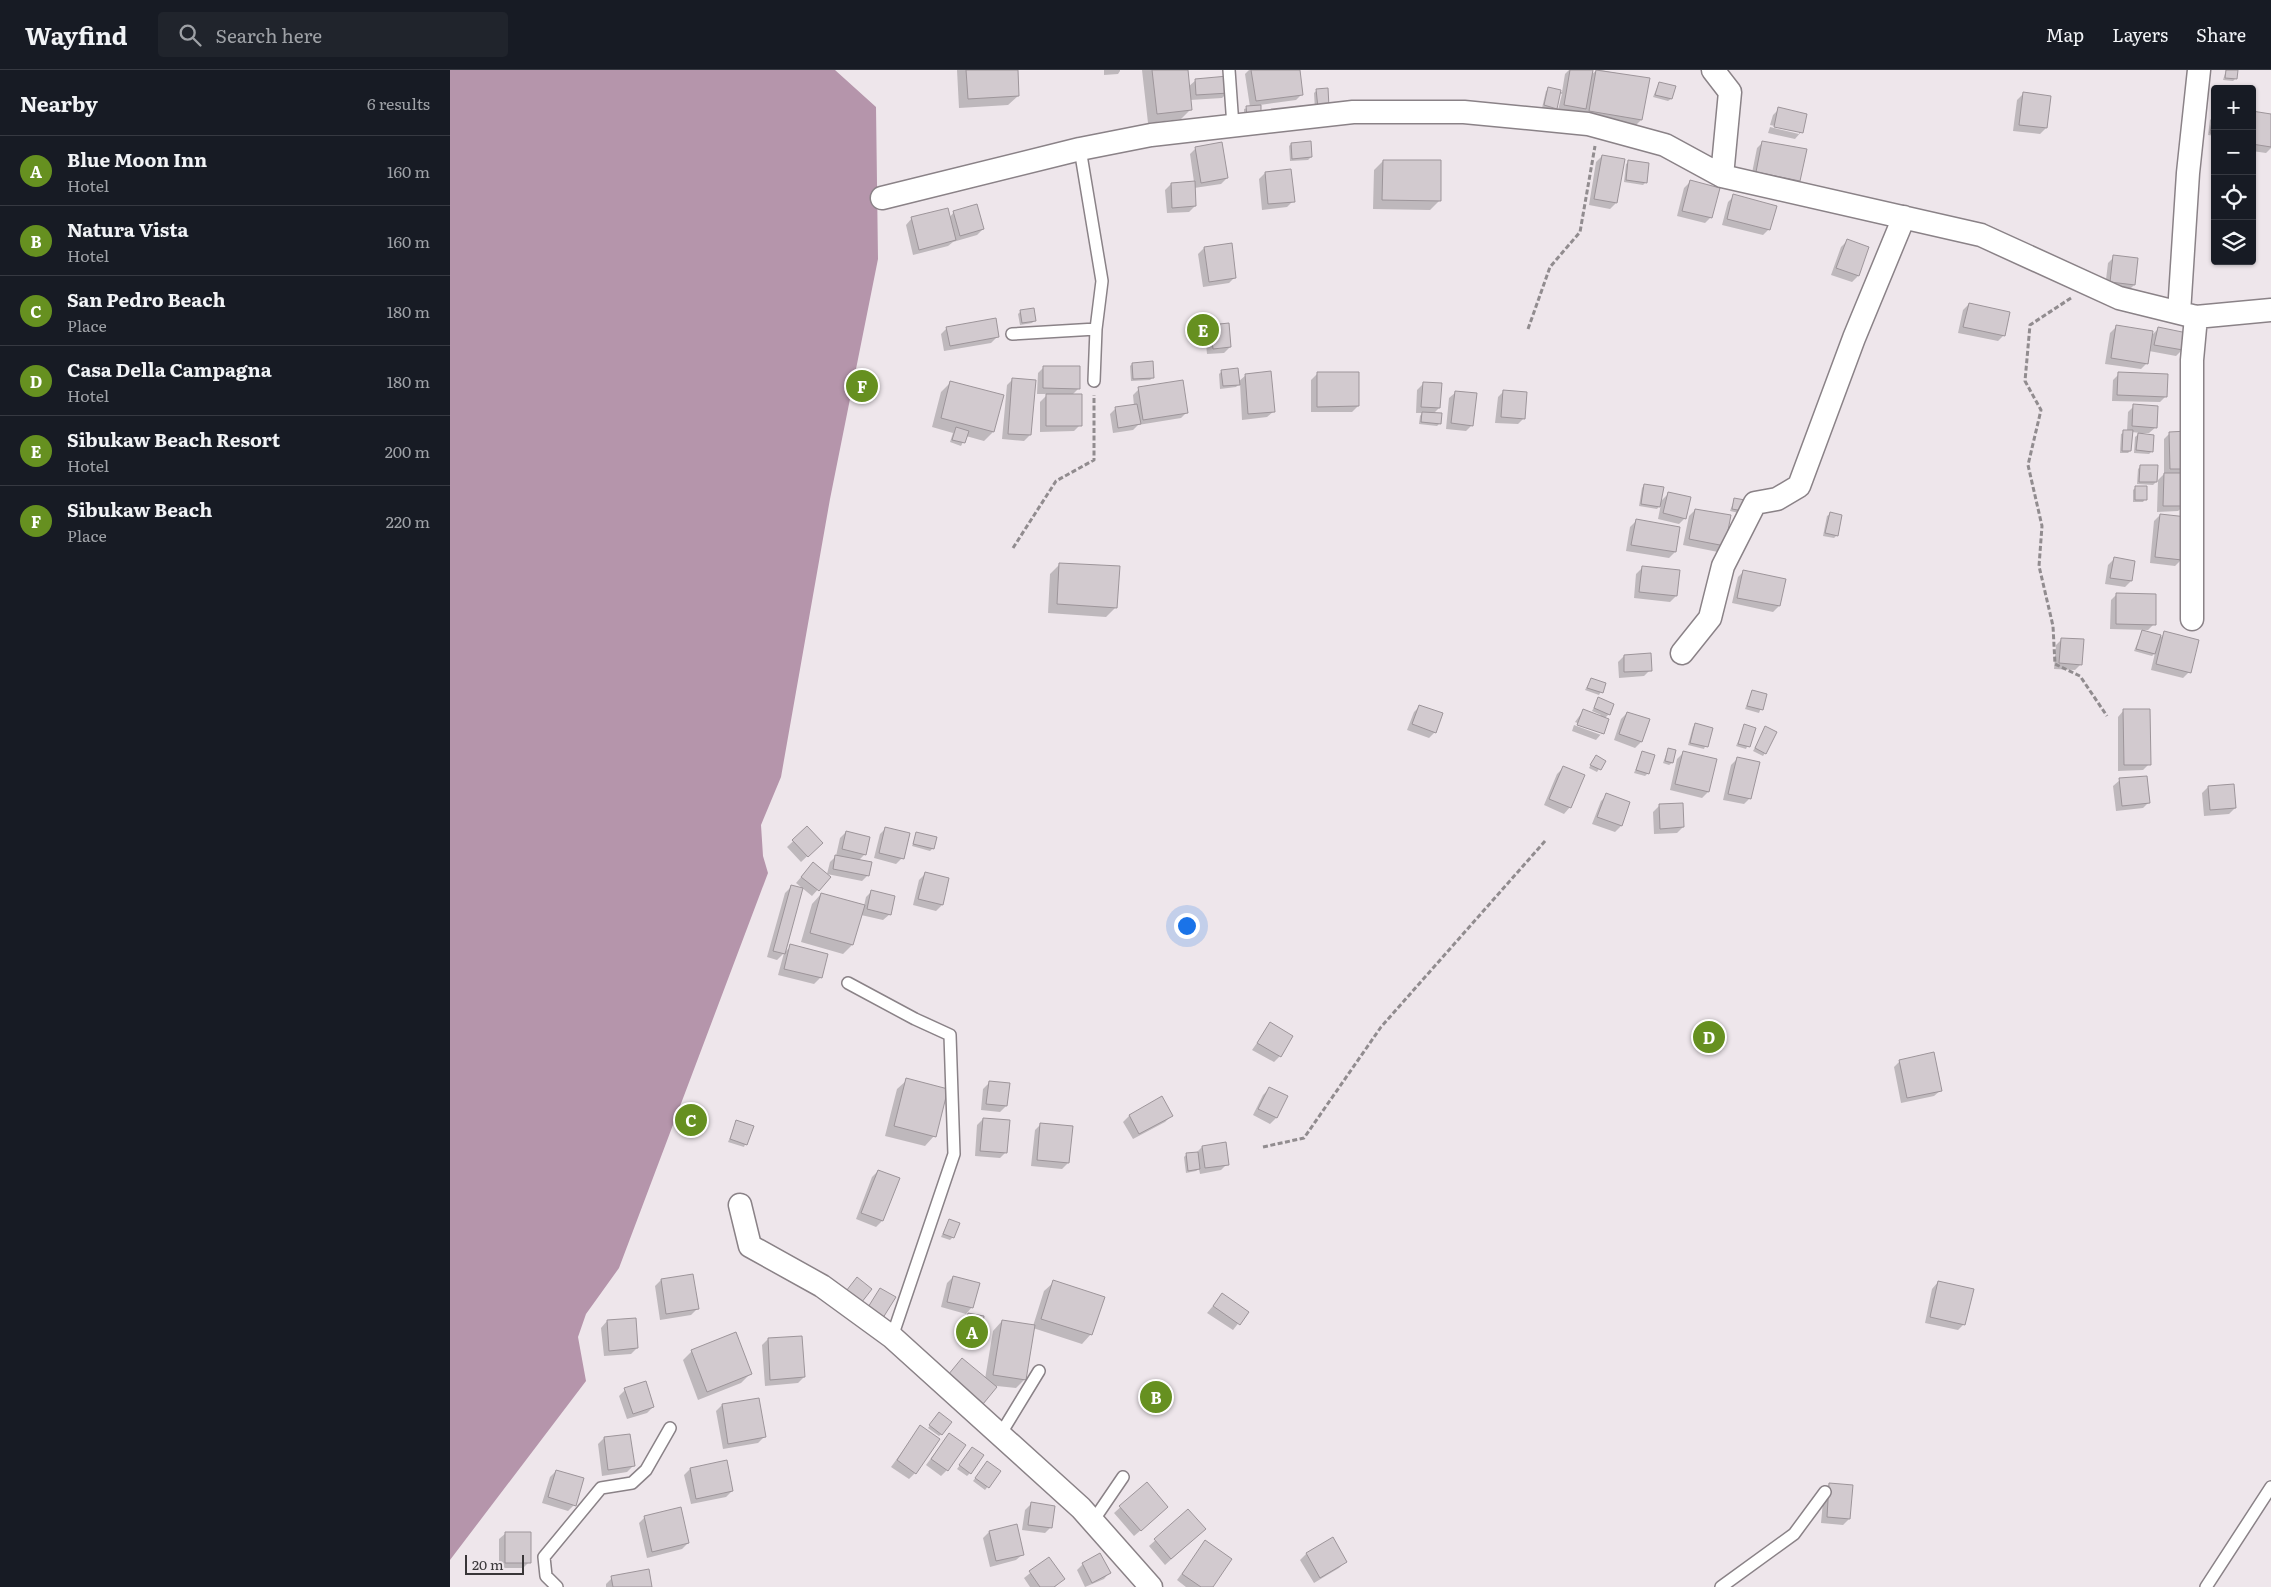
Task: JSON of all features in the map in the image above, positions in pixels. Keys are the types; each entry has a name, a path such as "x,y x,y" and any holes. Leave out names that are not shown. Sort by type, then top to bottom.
{"street":[{"path":"1713,70 1730,92 1722,176"},
{"path":"2192,619 2190,541 2192,360 2188,315 2188,173 2200,70"},
{"path":"882,198 1080,149 1151,135 1354,112 1464,112 1588,124 1665,145 1722,176 1981,234 2119,298 2188,315 2271,310"},
{"path":"1682,653 1710,618 1723,566 1755,503 1777,499 1799,486 1854,338 1904,217"},
{"path":"740,1205 750,1246 822,1286 892,1337 1093,1521 1151,1587"}],"lane":[{"path":"1230,70 1233,126"},
{"path":"1080,149 1102,282 1096,328 1094,381"},
{"path":"1012,334 1096,328"},
{"path":"848,983 914,1019 950,1035 954,1154 892,1337"},
{"path":"1000,1435 1039,1371"},
{"path":"557,1587 546,1576 544,1557 601,1488 632,1483 646,1470 670,1428"},
{"path":"1093,1521 1123,1477"},
{"path":"2206,1587 2271,1487"},
{"path":"1721,1587 1794,1534 1825,1492"}],"path":[{"path":"1528,329 1550,267 1580,232 1599,127"},
{"path":"2091,285 2030,325 2025,381 2041,410 2028,464 2042,526 2039,566 2052,626 2055,664 2080,676 2107,716"},
{"path":"1013,548 1056,481 1094,460 1094,381"},
{"path":"1263,1146 1304,1138 1381,1027 1546,840"}],"shaded area":[{"path":"450,70 835,70 876,107 878,259 830,499 781,777 761,825 763,856 768,873 619,1268 586,1314 578,1337 586,1381 450,1560"}],"building":[{"path":"966,70 1018,70 1019,96 968,99"},
{"path":"1152,70 1188,70 1192,110 1157,114"},
{"path":"1251,70 1300,70 1303,95 1256,101"},
{"path":"1570,70 1593,70 1586,109 1564,105"},
{"path":"1596,70 1650,78 1642,120 1589,111"},
{"path":"2226,70 2238,70 2237,79 2225,78"},
{"path":"1228,76 1229,93 1196,95 1195,79"},
{"path":"1659,82 1676,86 1672,99 1655,95"},
{"path":"1548,87 1561,90 1557,109 1544,105"},
{"path":"1328,88 1329,107 1318,108 1316,89"},
{"path":"2023,92 2051,96 2047,128 2019,125"},
{"path":"1261,105 1261,117 1247,117 1246,106"},
{"path":"1778,107 1807,114 1803,133 1774,127"},
{"path":"2256,112 2271,114 2271,147 2256,145"},
{"path":"1311,141 1312,157 1292,159 1291,143"},
{"path":"1762,141 1807,149 1800,181 1756,172"},
{"path":"1222,142 1228,178 1201,183 1195,147"},
{"path":"1602,155 1625,159 1617,203 1594,199"},
{"path":"1383,160 1441,160 1441,201 1382,200"},
{"path":"1628,160 1649,163 1647,183 1626,180"},
{"path":"1291,169 1295,202 1268,204 1265,172"},
{"path":"1690,180 1720,188 1712,218 1682,211"},
{"path":"1195,181 1196,206 1172,208 1171,183"},
{"path":"1733,194 1777,206 1770,230 1727,219"},
{"path":"977,204 984,229 960,236 953,211"},
{"path":"948,208 956,240 919,250 911,217"},
{"path":"1847,239 1869,247 1859,276 1836,268"},
{"path":"1232,243 1236,278 1209,282 1204,247"},
{"path":"2113,255 2138,258 2135,285 2110,282"},
{"path":"1969,303 2010,312 2005,336 1963,327"},
{"path":"1034,308 1036,321 1022,323 1020,310"},
{"path":"996,318 999,337 950,346 946,327"},
{"path":"1229,323 1231,347 1213,349 1210,325"},
{"path":"2116,325 2153,331 2148,364 2111,358"},
{"path":"2158,327 2187,333 2183,350 2154,345"},
{"path":"1153,361 1154,378 1133,379 1132,363"},
{"path":"1043,366 1080,366 1080,389 1043,388"},
{"path":"1238,368 1240,385 1223,386 1221,370"},
{"path":"1271,371 1275,412 1248,414 1245,374"},
{"path":"1317,372 1359,372 1359,406 1317,407"},
{"path":"2118,372 2168,374 2167,397 2117,395"},
{"path":"1012,378 1036,380 1031,435 1008,434"},
{"path":"1183,380 1188,413 1143,420 1138,387"},
{"path":"950,381 1004,395 994,432 941,418"},
{"path":"1423,382 1442,383 1440,408 1421,407"},
{"path":"1503,390 1527,392 1525,419 1501,417"},
{"path":"1455,391 1477,393 1473,426 1451,423"},
{"path":"1046,394 1082,394 1082,426 1046,426"},
{"path":"1137,404 1141,424 1118,428 1115,407"},
{"path":"2133,404 2158,406 2157,428 2132,426"},
{"path":"1422,412 1442,413 1441,424 1421,422"},
{"path":"956,427 969,431 965,443 952,440"},
{"path":"2123,430 2133,430 2131,451 2122,451"},
{"path":"2188,431 2188,469 2170,469 2169,432"},
{"path":"2138,433 2154,435 2153,452 2136,450"},
{"path":"2140,465 2158,465 2157,482 2139,482"},
{"path":"2164,473 2186,473 2186,506 2163,506"},
{"path":"1644,484 1664,487 1660,507 1641,504"},
{"path":"2135,486 2147,486 2147,500 2135,500"},
{"path":"1668,492 1691,497 1686,519 1663,513"},
{"path":"1734,498 1745,500 1743,511 1732,509"},
{"path":"1695,509 1731,515 1725,546 1689,539"},
{"path":"1830,512 1842,515 1838,536 1825,533"},
{"path":"2160,514 2187,517 2182,560 2155,557"},
{"path":"1636,519 1680,527 1676,552 1631,545"},
{"path":"2114,557 2135,561 2132,581 2110,578"},
{"path":"1059,563 1120,566 1117,608 1057,604"},
{"path":"1642,566 1680,570 1677,596 1639,592"},
{"path":"1743,570 1786,579 1780,606 1737,598"},
{"path":"2116,593 2156,594 2156,625 2116,624"},
{"path":"2142,630 2161,635 2155,654 2136,649"},
{"path":"2164,631 2199,640 2191,673 2156,664"},
{"path":"2061,638 2084,639 2082,665 2059,663"},
{"path":"1651,653 1652,671 1624,672 1624,655"},
{"path":"1591,678 1606,683 1603,693 1587,688"},
{"path":"1752,690 1767,694 1763,710 1747,706"},
{"path":"1598,697 1614,704 1610,715 1594,708"},
{"path":"1419,705 1443,713 1436,733 1412,724"},
{"path":"1583,709 1609,719 1604,734 1577,725"},
{"path":"2123,709 2150,709 2151,765 2124,765"},
{"path":"1627,712 1650,719 1642,742 1619,734"},
{"path":"1695,723 1713,728 1708,747 1690,743"},
{"path":"1744,724 1756,728 1750,747 1738,744"},
{"path":"1765,726 1777,732 1766,754 1755,748"},
{"path":"1668,748 1676,750 1673,763 1665,761"},
{"path":"1642,751 1655,755 1649,774 1636,770"},
{"path":"1683,751 1717,759 1709,792 1675,784"},
{"path":"1596,755 1606,761 1601,770 1590,765"},
{"path":"1737,757 1760,762 1751,799 1728,794"},
{"path":"1563,766 1585,775 1571,808 1549,799"},
{"path":"2147,776 2150,803 2122,806 2119,778"},
{"path":"2234,784 2236,808 2210,810 2208,786"},
{"path":"1606,793 1630,802 1622,826 1597,817"},
{"path":"1683,803 1684,827 1660,829 1659,804"},
{"path":"807,826 823,843 808,857 792,840"},
{"path":"885,827 910,833 904,859 879,853"},
{"path":"846,831 870,837 866,855 842,849"},
{"path":"916,832 937,837 934,849 913,844"},
{"path":"835,855 872,862 869,876 833,869"},
{"path":"813,862 831,877 819,891 801,877"},
{"path":"925,872 949,878 943,905 918,899"},
{"path":"791,885 803,888 785,954 773,951"},
{"path":"871,890 895,896 891,915 867,909"},
{"path":"821,893 865,905 853,945 810,933"},
{"path":"790,944 828,954 822,978 784,969"},
{"path":"1270,1022 1293,1036 1281,1057 1257,1043"},
{"path":"1934,1052 1942,1091 1907,1098 1899,1060"},
{"path":"906,1078 948,1089 936,1137 894,1126"},
{"path":"989,1081 1010,1083 1007,1106 986,1104"},
{"path":"1269,1087 1288,1096 1277,1118 1258,1109"},
{"path":"1162,1096 1173,1116 1139,1134 1129,1115"},
{"path":"983,1118 1010,1120 1007,1153 980,1151"},
{"path":"736,1120 754,1126 747,1145 730,1139"},
{"path":"1040,1123 1073,1126 1069,1163 1037,1160"},
{"path":"1226,1142 1229,1165 1205,1168 1202,1146"},
{"path":"1198,1152 1200,1169 1188,1171 1186,1153"},
{"path":"878,1170 900,1178 883,1221 861,1213"},
{"path":"949,1219 960,1223 954,1238 943,1234"},
{"path":"693,1274 699,1309 666,1314 661,1279"},
{"path":"953,1276 980,1283 973,1308 947,1302"},
{"path":"857,1277 872,1289 858,1307 843,1295"},
{"path":"1053,1280 1105,1297 1092,1335 1041,1319"},
{"path":"1938,1281 1974,1289 1965,1325 1930,1317"},
{"path":"880,1288 896,1297 881,1321 865,1312"},
{"path":"1222,1293 1249,1312 1240,1325 1213,1306"},
{"path":"968,1313 984,1316 982,1333 965,1330"},
{"path":"636,1318 638,1348 609,1351 607,1320"},
{"path":"1002,1320 1035,1325 1026,1380 993,1375"},
{"path":"736,1332 752,1374 707,1392 691,1350"},
{"path":"802,1336 805,1377 770,1380 768,1338"},
{"path":"962,1358 997,1387 983,1404 948,1375"},
{"path":"646,1381 654,1407 633,1414 624,1388"},
{"path":"759,1398 766,1437 728,1444 722,1404"},
{"path":"939,1412 952,1422 942,1435 929,1425"},
{"path":"920,1425 940,1439 916,1474 897,1460"},
{"path":"949,1433 966,1445 948,1471 931,1459"},
{"path":"630,1434 635,1466 608,1470 604,1437"},
{"path":"972,1447 984,1455 971,1474 959,1465"},
{"path":"727,1460 733,1491 696,1499 690,1468"},
{"path":"987,1461 1001,1471 989,1488 975,1478"},
{"path":"556,1470 584,1478 576,1506 548,1497"},
{"path":"1147,1482 1168,1507 1141,1531 1119,1506"},
{"path":"1829,1483 1853,1485 1850,1519 1827,1517"},
{"path":"1031,1502 1055,1506 1052,1528 1028,1525"},
{"path":"681,1507 689,1543 652,1552 644,1516"},
{"path":"1188,1509 1206,1529 1171,1559 1154,1539"},
{"path":"1017,1524 1024,1555 996,1561 989,1531"},
{"path":"505,1532 531,1532 531,1563 505,1563"},
{"path":"1333,1537 1347,1562 1320,1578 1306,1553"},
{"path":"1205,1540 1232,1559 1213,1587 1201,1587 1182,1574"},
{"path":"1100,1553 1111,1573 1092,1583 1082,1563"},
{"path":"1049,1557 1065,1579 1054,1587 1040,1587 1029,1571"},
{"path":"649,1569 652,1587 613,1587 611,1576"}],"place":[{"name":"Sibukaw Beach Resort","path":"1203,330"},
{"name":"Sibukaw Beach","path":"862,386"},
{"name":"Casa Della Campagna","path":"1709,1037"},
{"name":"San Pedro Beach","path":"691,1120"},
{"name":"Blue Moon Inn","path":"972,1332"},
{"name":"Natura Vista","path":"1156,1397"}]}
